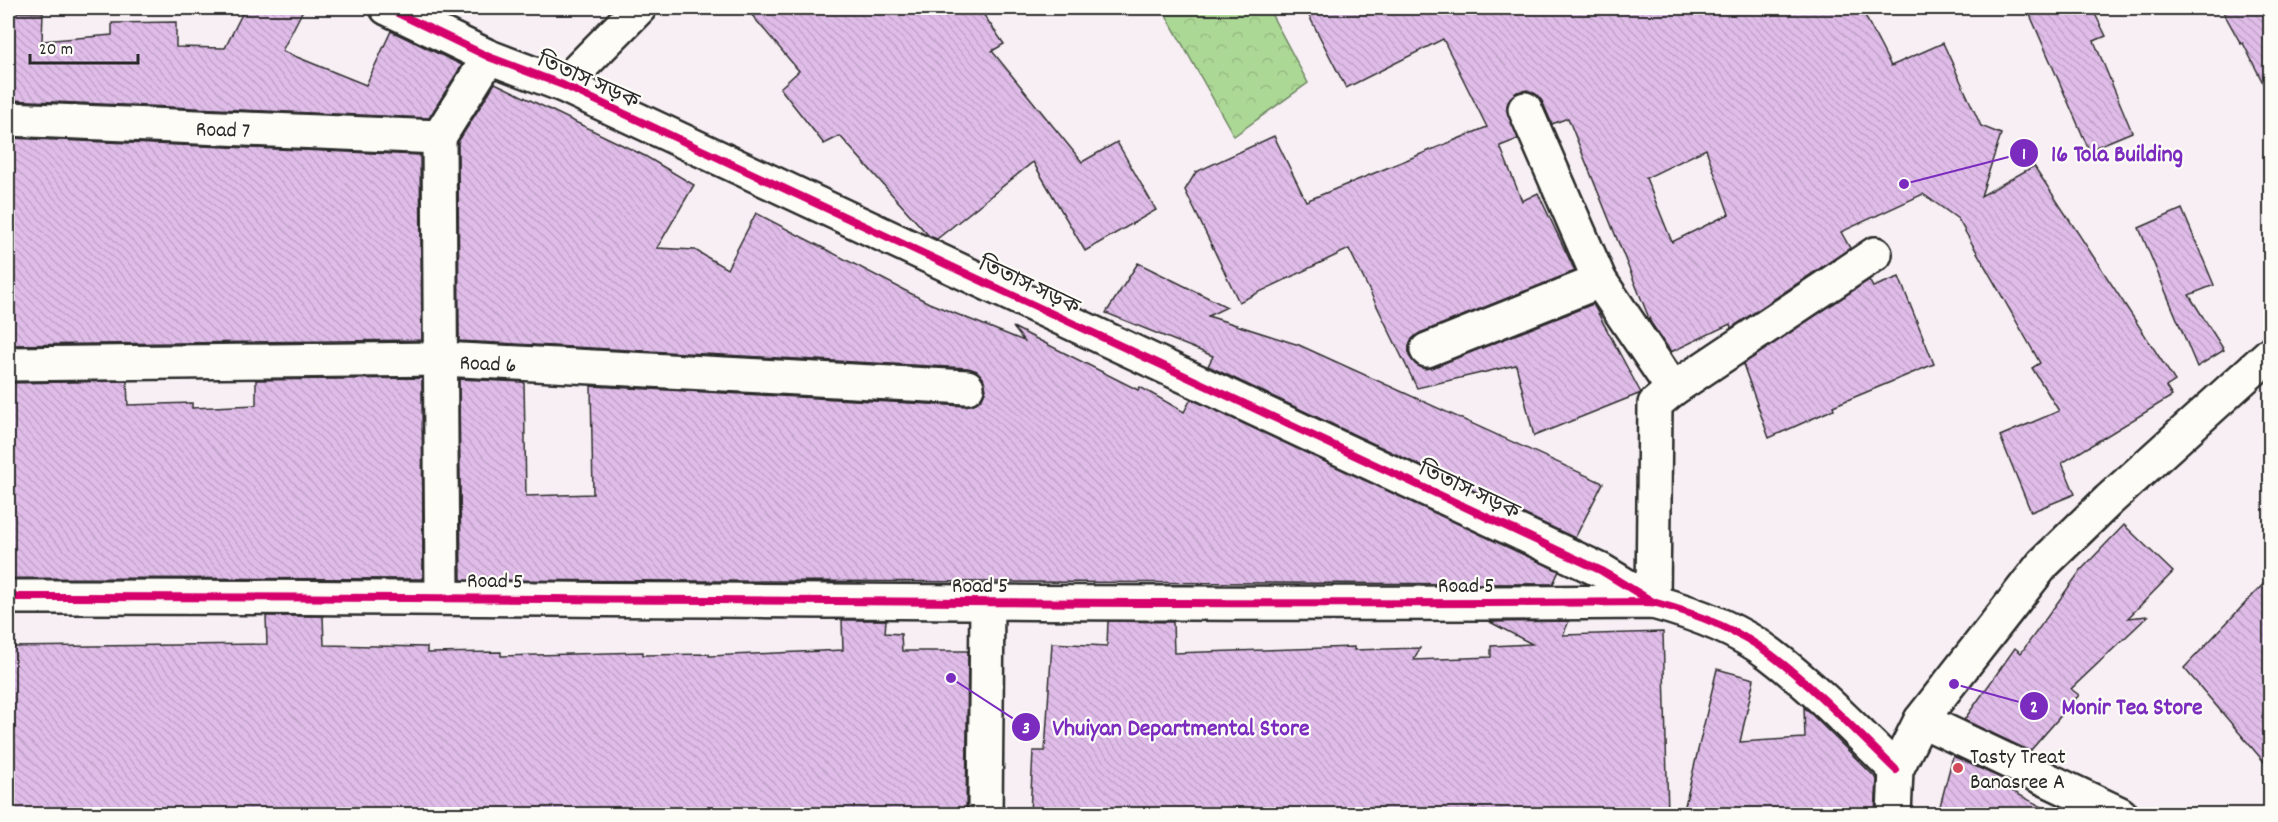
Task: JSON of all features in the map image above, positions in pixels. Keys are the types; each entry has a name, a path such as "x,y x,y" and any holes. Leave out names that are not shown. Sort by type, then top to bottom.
{"street":[{"name":"তিতাস সড়ক","path":"387,8 489,57 563,85 1602,571 1653,602"},
{"path":"563,85 639,8"},
{"path":"442,596 439,136 489,57"},
{"path":"1525,109 1600,280 1673,389"},
{"name":"Road 7","path":"8,120 439,136"},
{"path":"1653,602 1656,404 1673,389 1875,254"},
{"path":"1427,350 1600,280"},
{"path":"1894,814 1896,770 1921,720 2043,564 2109,500 2271,354"},
{"name":"Road 6","path":"8,364 442,359 967,387"},
{"name":"Road 5","path":"8,597 442,596 987,602 1653,602 1695,614 1769,653 1841,716 1896,770"},
{"path":"985,814 987,602"},
{"path":"1921,720 2120,814"}],"green space":[{"path":"1162,8 1268,8 1308,83 1234,136"}],"building":[{"path":"245,8 304,8 282,51 366,85 391,31 462,65 429,118 8,100 8,12 43,13 42,41 112,35 112,23 176,22 176,47 225,48"},
{"path":"429,8 455,8 451,18"},
{"path":"746,8 979,8 1004,44 992,51 1082,162 1117,142 1156,210 1085,251 1033,162 937,239 929,236 840,136 824,144 780,88 799,71"},
{"path":"1305,8 1861,8 1891,66 1943,43 1981,126 2001,134 1981,196 2034,166 2175,381 2166,387 2172,396 2062,463 2075,494 2031,512 2000,436 2059,411 2032,368 2040,363 1958,219 1923,194 1841,232 1850,248 1731,328 1730,324 1671,352 1651,323 1568,118 1552,124 1542,101 1536,94 1527,90 1517,92 1510,98 1507,106 1518,139 1500,146 1522,201 1538,193 1575,271 1420,333 1412,339 1409,356 1416,365 1425,369 1434,367 1593,304 1641,393 1534,436 1516,365 1417,388 1349,249 1239,302 1185,190 1196,172 1274,136 1306,201 1487,127 1443,39 1346,88","holes":["1706,149 1729,214 1672,242 1646,178"]},
{"path":"2027,8 2092,8 2106,36 2094,41 2132,132 2089,150"},
{"path":"2221,8 2271,8 2271,99 2243,43 2241,44"},
{"path":"495,83 645,156 694,185 657,248 695,250 727,269 756,213 929,303 1024,341 1013,327 1138,390 1140,387 1184,412 1191,399 1559,571 1553,584 461,580 459,379 524,382 526,496 593,494 591,386 966,406 982,398 986,389 983,378 977,371 968,368 459,341 458,142"},
{"path":"8,138 420,155 422,340 8,345"},
{"path":"2182,209 2214,285 2189,295 2224,350 2197,367 2139,228"},
{"path":"1138,263 1227,307 1208,316 1299,345 1603,483 1575,538 1208,366 1213,356 1106,313"},
{"path":"1899,277 1934,364 1833,406 1834,409 1769,438 1743,364 1869,280 1873,287"},
{"path":"422,378 423,579 8,578 8,383 127,381 128,405 192,403 192,408 256,405 256,380"},
{"path":"2124,525 2173,572 2128,618 2148,616 2071,689 2079,695 2030,751 1964,720 2015,648 2021,653 2081,570"},
{"path":"2271,576 2271,770 2184,668"},
{"path":"266,616 323,616 324,645 427,647 427,653 501,652 501,656 643,652 643,655 709,654 709,656 843,650 842,620 886,620 885,633 901,634 902,651 968,651 966,814 8,814 8,647 267,644"},
{"path":"1108,621 1173,622 1174,653 1354,647 1354,650 1420,648 1414,660 1491,657 1491,646 1532,644 1490,622 1569,621 1563,635 1663,632 1668,814 1030,814 1033,751 1045,751 1052,643 1107,646"},
{"path":"1717,669 1754,679 1740,742 1805,738 1804,707 1877,779 1875,814 1683,814"},
{"path":"1953,756 2005,780 2001,785 2055,814 1938,814"}],"cycle path":[{"path":"387,8 489,57 563,85 1602,571 1653,602"},
{"path":"8,597 1241,603 1653,602 1714,622 1757,645 1819,695 1896,770"}],"place":[{"name":"16 Tola Building","path":"1904,184"},
{"name":"Vhuiyan Departmental Store","path":"951,678"},
{"name":"Monir Tea Store","path":"1954,684"},
{"name":"Tasty Treat Banasree A","path":"1958,768"}]}
